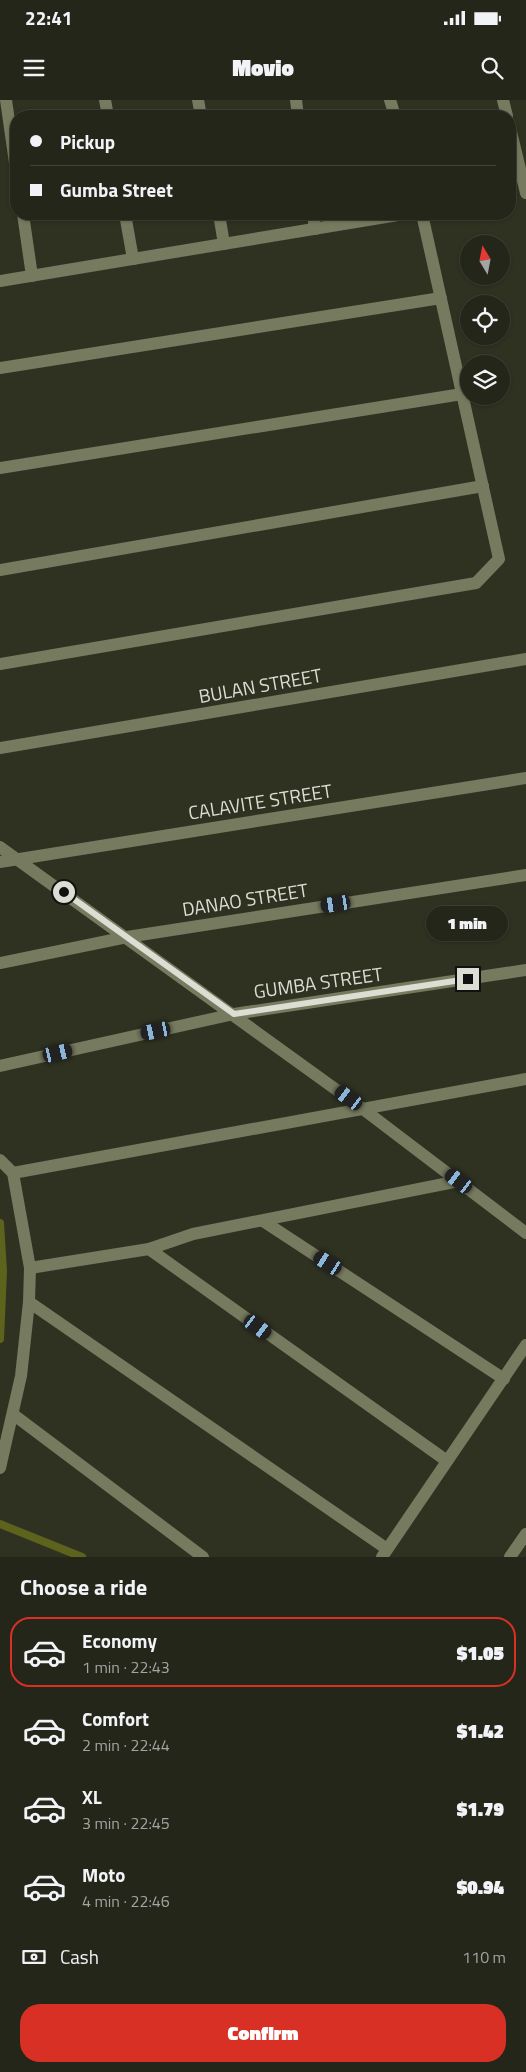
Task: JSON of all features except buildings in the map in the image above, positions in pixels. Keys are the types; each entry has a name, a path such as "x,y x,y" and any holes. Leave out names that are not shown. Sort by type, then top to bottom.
{"street":[{"path":"6,100 10,128"},
{"path":"516,152 526,193"},
{"path":"24,220 32,276"},
{"path":"126,220 133,259"},
{"path":"220,220 224,244"},
{"path":"314,220 315,229"},
{"path":"0,281 368,220"},
{"path":"423,220 460,385"},
{"path":"0,368 441,298"},
{"path":"0,468 460,394"},
{"path":"0,664 476,583 500,559 465,405"},
{"path":"0,570 483,486"},
{"name":"BULAN STREET","path":"0,748 526,659"},
{"name":"CALAVITE STREET","path":"0,862 526,778"},
{"path":"0,847 363,1108 526,1233"},
{"name":"DANAO STREET","path":"0,962 127,937 526,875"},
{"name":"GUMBA STREET","path":"0,1066 234,1014 526,970"},
{"path":"13,1173 526,1079"},
{"path":"0,1160 13,1173 30,1268 29,1302 21,1376 14,1415 0,1468"},
{"path":"30,1268 148,1249 193,1234 459,1181"},
{"path":"263,1220 504,1379"},
{"path":"148,1249 447,1461"},
{"path":"29,1302 384,1553 526,1345"},
{"path":"14,1415 203,1557"},
{"path":"510,1557 526,1534"}],"waterway":[{"path":"0,1223 3,1271 0,1339"},
{"path":"0,1524 82,1557"}],"route":[{"path":"64,892 234,1014 468,979"}]}
